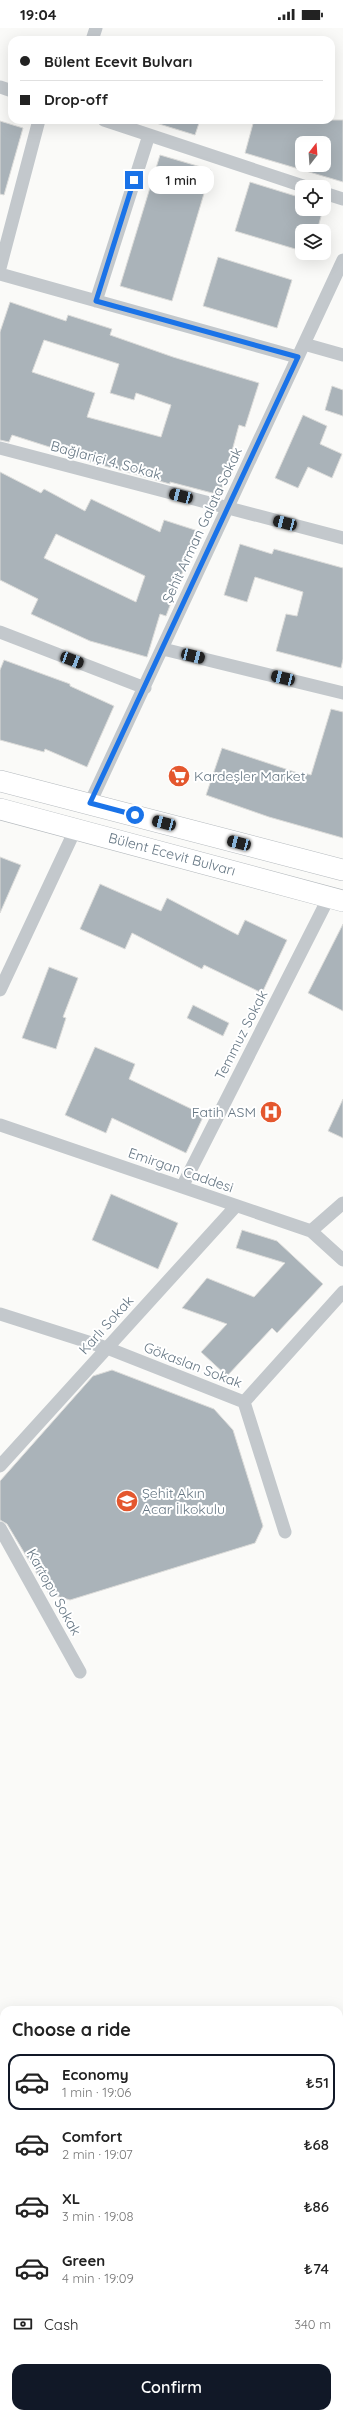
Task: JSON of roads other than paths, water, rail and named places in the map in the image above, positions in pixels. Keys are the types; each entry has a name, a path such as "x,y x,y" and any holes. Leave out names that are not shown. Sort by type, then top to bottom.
{"main road":[{"name":"Bülent Ecevit Bulvarı","path":"0,780 343,870"},
{"name":"Bülent Ecevit Bulvarı","path":"0,809 76,828 336,899"}],"street":[{"path":"0,268 38,124"},
{"path":"116,124 295,183"},
{"path":"96,301 149,135"},
{"path":"331,195 343,199"},
{"name":"Şehit Arman Galata Sokak","path":"90,803 145,688 343,260"},
{"path":"0,274 298,357"},
{"path":"304,344 343,355"},
{"name":"Bağlariçi 4. Sokak","path":"0,448 343,538"},
{"path":"0,632 145,688"},
{"path":"163,649 343,693"},
{"path":"0,990 76,828"},
{"name":"Temmuz Sokak","path":"182,1187 336,899"},
{"name":"Emirgan Caddesi","path":"0,1125 311,1231 343,1260"},
{"path":"311,1231 343,1204"},
{"name":"Karlı Sokak","path":"0,1466 236,1206"},
{"path":"244,1402 343,1292"},
{"name":"Gökaslan Sokak","path":"0,1314 107,1348 244,1402 286,1532"},
{"name":"Kartopu Sokak","path":"0,1528 80,1672"}],"place":[{"name":"Kardeşler Market","path":"179,776"},
{"name":"Fatih ASM","path":"271,1112"},
{"name":"Şehit Akın Acar İlkokulu","path":"127,1501"}]}
